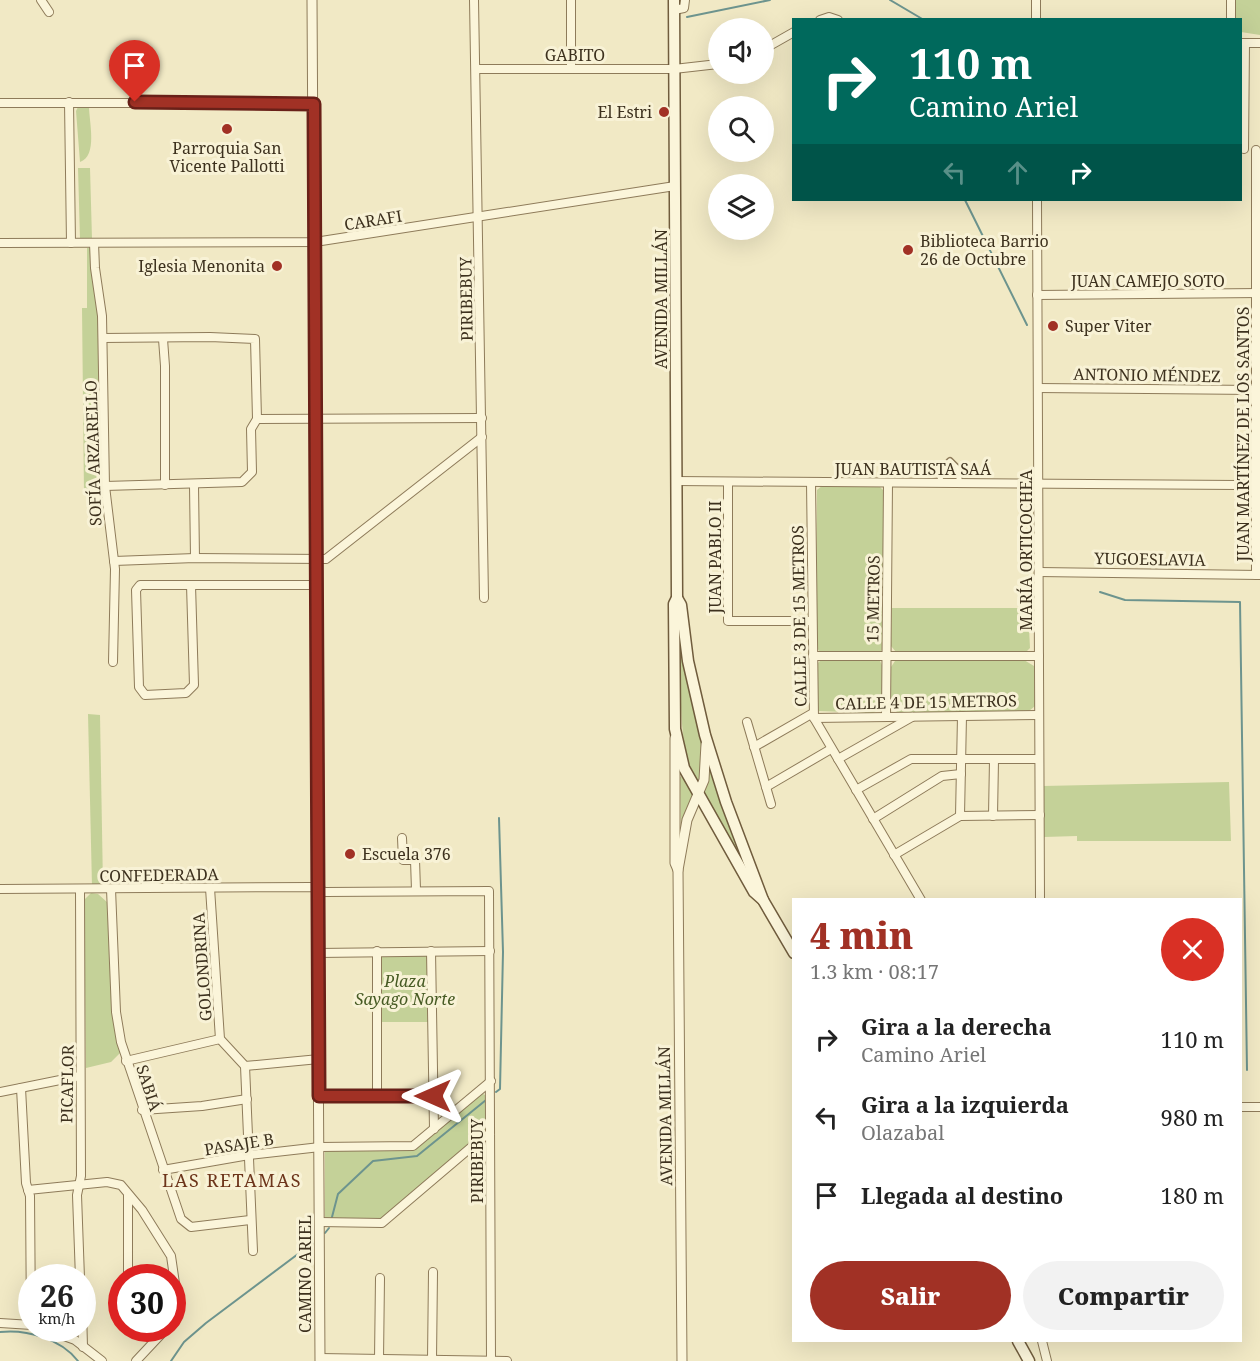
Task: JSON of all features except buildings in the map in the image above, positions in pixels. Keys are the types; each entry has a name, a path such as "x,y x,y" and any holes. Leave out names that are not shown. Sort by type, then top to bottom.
{"main road":[{"name":"AVENIDA MILLÁN","path":"674,5 677,598 674,604 675,729"},
{"name":"AVENIDA MILLÁN","path":"677,598 681,605 688,660 705,735"},
{"path":"675,729 684,768 698,796 754,892 763,900 792,950"},
{"path":"705,735 726,802 761,889 763,900"},
{"path":"1019,1342 1029,1361"}],"street":[{"path":"41,0 49,12"},
{"name":"CAMINO ARIEL","path":"312,0 320,1360"},
{"name":"PIRIBEBUY","path":"474,0 484,598"},
{"path":"571,0 571,69"},
{"path":"674,5 684,8 685,0"},
{"path":"1036,0 1036,18"},
{"path":"1231,0 1231,18"},
{"path":"774,43 792,33"},
{"path":"1258,150 1242,149 1243,43 1260,43"},
{"name":"GABITO","path":"476,69 675,69 708,65"},
{"path":"69,102 71,243"},
{"path":"0,103 314,104"},
{"name":"JUAN MARTÍNEZ DE LOS SANTOS","path":"1258,150 1256,390 1258,575"},
{"name":"CARAFI","path":"0,243 315,242 675,186"},
{"name":"MARÍA ORTICOCHEA","path":"1036,201 1040,898"},
{"name":"SOFÍA ARZARELLO","path":"94,243 103,338 105,486 114,561 113,662"},
{"name":"JUAN CAMEJO SOTO","path":"1037,295 1258,293"},
{"path":"103,338 255,339 257,419 251,429 252,472 238,484 105,486"},
{"path":"163,339 165,485"},
{"name":"ANTONIO MÉNDEZ","path":"1038,388 1256,390"},
{"path":"257,419 482,418"},
{"path":"114,561 195,558 326,559 482,437"},
{"path":"940,483 941,471 950,460 959,470 959,483"},
{"name":"JUAN BAUTISTA SAÁ","path":"676,481 1238,485 1258,480"},
{"name":"JUAN PABLO II","path":"728,482 728,621 812,621"},
{"name":"CALLE 3 DE 15 METROS","path":"811,482 813,715 920,898"},
{"name":"15 METROS","path":"886,715 888,483"},
{"path":"194,485 195,558"},
{"name":"YUGOESLAVIA","path":"1039,572 1258,575"},
{"path":"191,585 194,685 186,693 145,694 139,687 136,590 140,585 191,585 317,585"},
{"path":"813,656 1039,656"},
{"path":"754,747 813,715"},
{"name":"CALLE 4 DE 15 METROS","path":"813,715 1038,715"},
{"path":"837,759 913,716"},
{"path":"960,816 962,716"},
{"path":"747,722 771,804"},
{"name":"AVENIDA MILLÁN","path":"675,729 675,863 678,870"},
{"name":"AVENIDA MILLÁN","path":"682,1361 678,870 687,820 704,780 705,735"},
{"path":"766,787 831,749"},
{"path":"856,790 911,759 1039,759"},
{"path":"993,816 994,760"},
{"path":"873,819 946,774 961,774"},
{"path":"894,855 960,816 1040,815"},
{"path":"402,838 403,860 415,860 416,890"},
{"name":"CONFEDERADA","path":"0,888 312,887 325,892 489,891"},
{"name":"GOLONDRINA","path":"210,888 220,1039 245,1066"},
{"name":"PICAFLOR","path":"79,1264 77,1196 81,1185 80,1076 83,949 81,889"},
{"name":"SABIÁ","path":"111,889 116,1012 126,1061 181,1219 191,1227 250,1220"},
{"name":"PIRIBEBUY","path":"489,891 491,1359"},
{"path":"377,951 377,1096"},
{"path":"431,951 434,1129"},
{"path":"318,952 490,951"},
{"path":"126,1061 220,1039"},
{"path":"253,1251 245,1066 319,1059"},
{"path":"0,1092 80,1076"},
{"name":"PASAJE B","path":"163,1170 249,1155 320,1147 413,1146 491,1081"},
{"path":"21,1088 28,1190 30,1264"},
{"path":"319,1096 433,1096"},
{"path":"142,1110 202,1106 247,1099"},
{"path":"1242,1107 1260,1107"},
{"path":"320,1222 382,1223 482,1138 490,1134"},
{"path":"28,1190 115,1182 121,1185 158,1233 171,1256 172,1264"},
{"path":"128,1195 128,1264"},
{"path":"432,1359 433,1272"},
{"path":"379,1359 380,1278"},
{"path":"0,1323 18,1324"},
{"path":"75,1342 102,1361"},
{"path":"83,1342 83,1347"},
{"path":"136,1361 154,1342"},
{"path":"1042,1342 1047,1361"},
{"path":"320,1360 491,1359 507,1361"}],"green space":[{"path":"1234,0 1260,0 1260,35 1242,32 1242,18 1234,18"},
{"path":"89,106 91,146 86,159 80,162 76,111 78,107"},
{"path":"78,168 90,168 92,239 80,239"},
{"path":"92,247 100,310 102,495 84,494 82,308 87,308 87,248"},
{"path":"823,485 879,486 884,491 883,649 880,652 822,654 816,647 817,490"},
{"path":"892,608 1028,608 1030,648 1027,651 896,652 891,646"},
{"path":"680,641 703,751 698,788 691,771 683,735"},
{"path":"821,660 880,661 883,667 882,708 873,713 818,711 815,666"},
{"path":"1024,660 1034,666 1035,706 1029,711 898,713 890,705 891,667 895,661"},
{"path":"88,714 100,715 103,886 92,886"},
{"path":"709,760 755,885 702,794 708,781"},
{"path":"684,776 695,795 681,829 680,777"},
{"path":"1229,782 1231,841 1077,841 1077,836 1044,837 1043,786"},
{"path":"91,893 98,894 108,903 115,1025 120,1053 111,1062 86,1068 84,900"},
{"name":"Plaza Sayago Norte","path":"381,956 427,956 429,958 430,1022 380,1022"},
{"path":"482,1093 486,1096 485,1131 382,1219 328,1219 325,1217 325,1151 409,1150"}],"waterway":[{"path":"687,17 770,0"},
{"path":"890,0 921,18"},
{"path":"965,201 1027,325"},
{"path":"1100,592 1125,600 1240,602 1247,1070"},
{"path":"496,1092 500,1089 503,952 499,818"},
{"path":"332,1217 338,1194 373,1161 417,1156 486,1100"},
{"path":"325,1233 329,1228"},
{"path":"171,1361 184,1342 206,1323 314,1242"},
{"path":"0,1332 21,1332 43,1337 71,1353 78,1361"}],"place":[{"name":"El Estri","path":"664,112"},
{"name":"Parroquia San Vicente Pallotti","path":"227,129"},
{"name":"Biblioteca Barrio 26 de Octubre","path":"908,250"},
{"name":"Iglesia Menonita","path":"277,266"},
{"name":"Super Viter","path":"1053,326"},
{"name":"Escuela 376","path":"350,854"}],"district":[{"name":"LAS RETAMAS","path":"232,1181"}],"route":[{"path":"135,102 314,104 319,1096 433,1096"}]}
